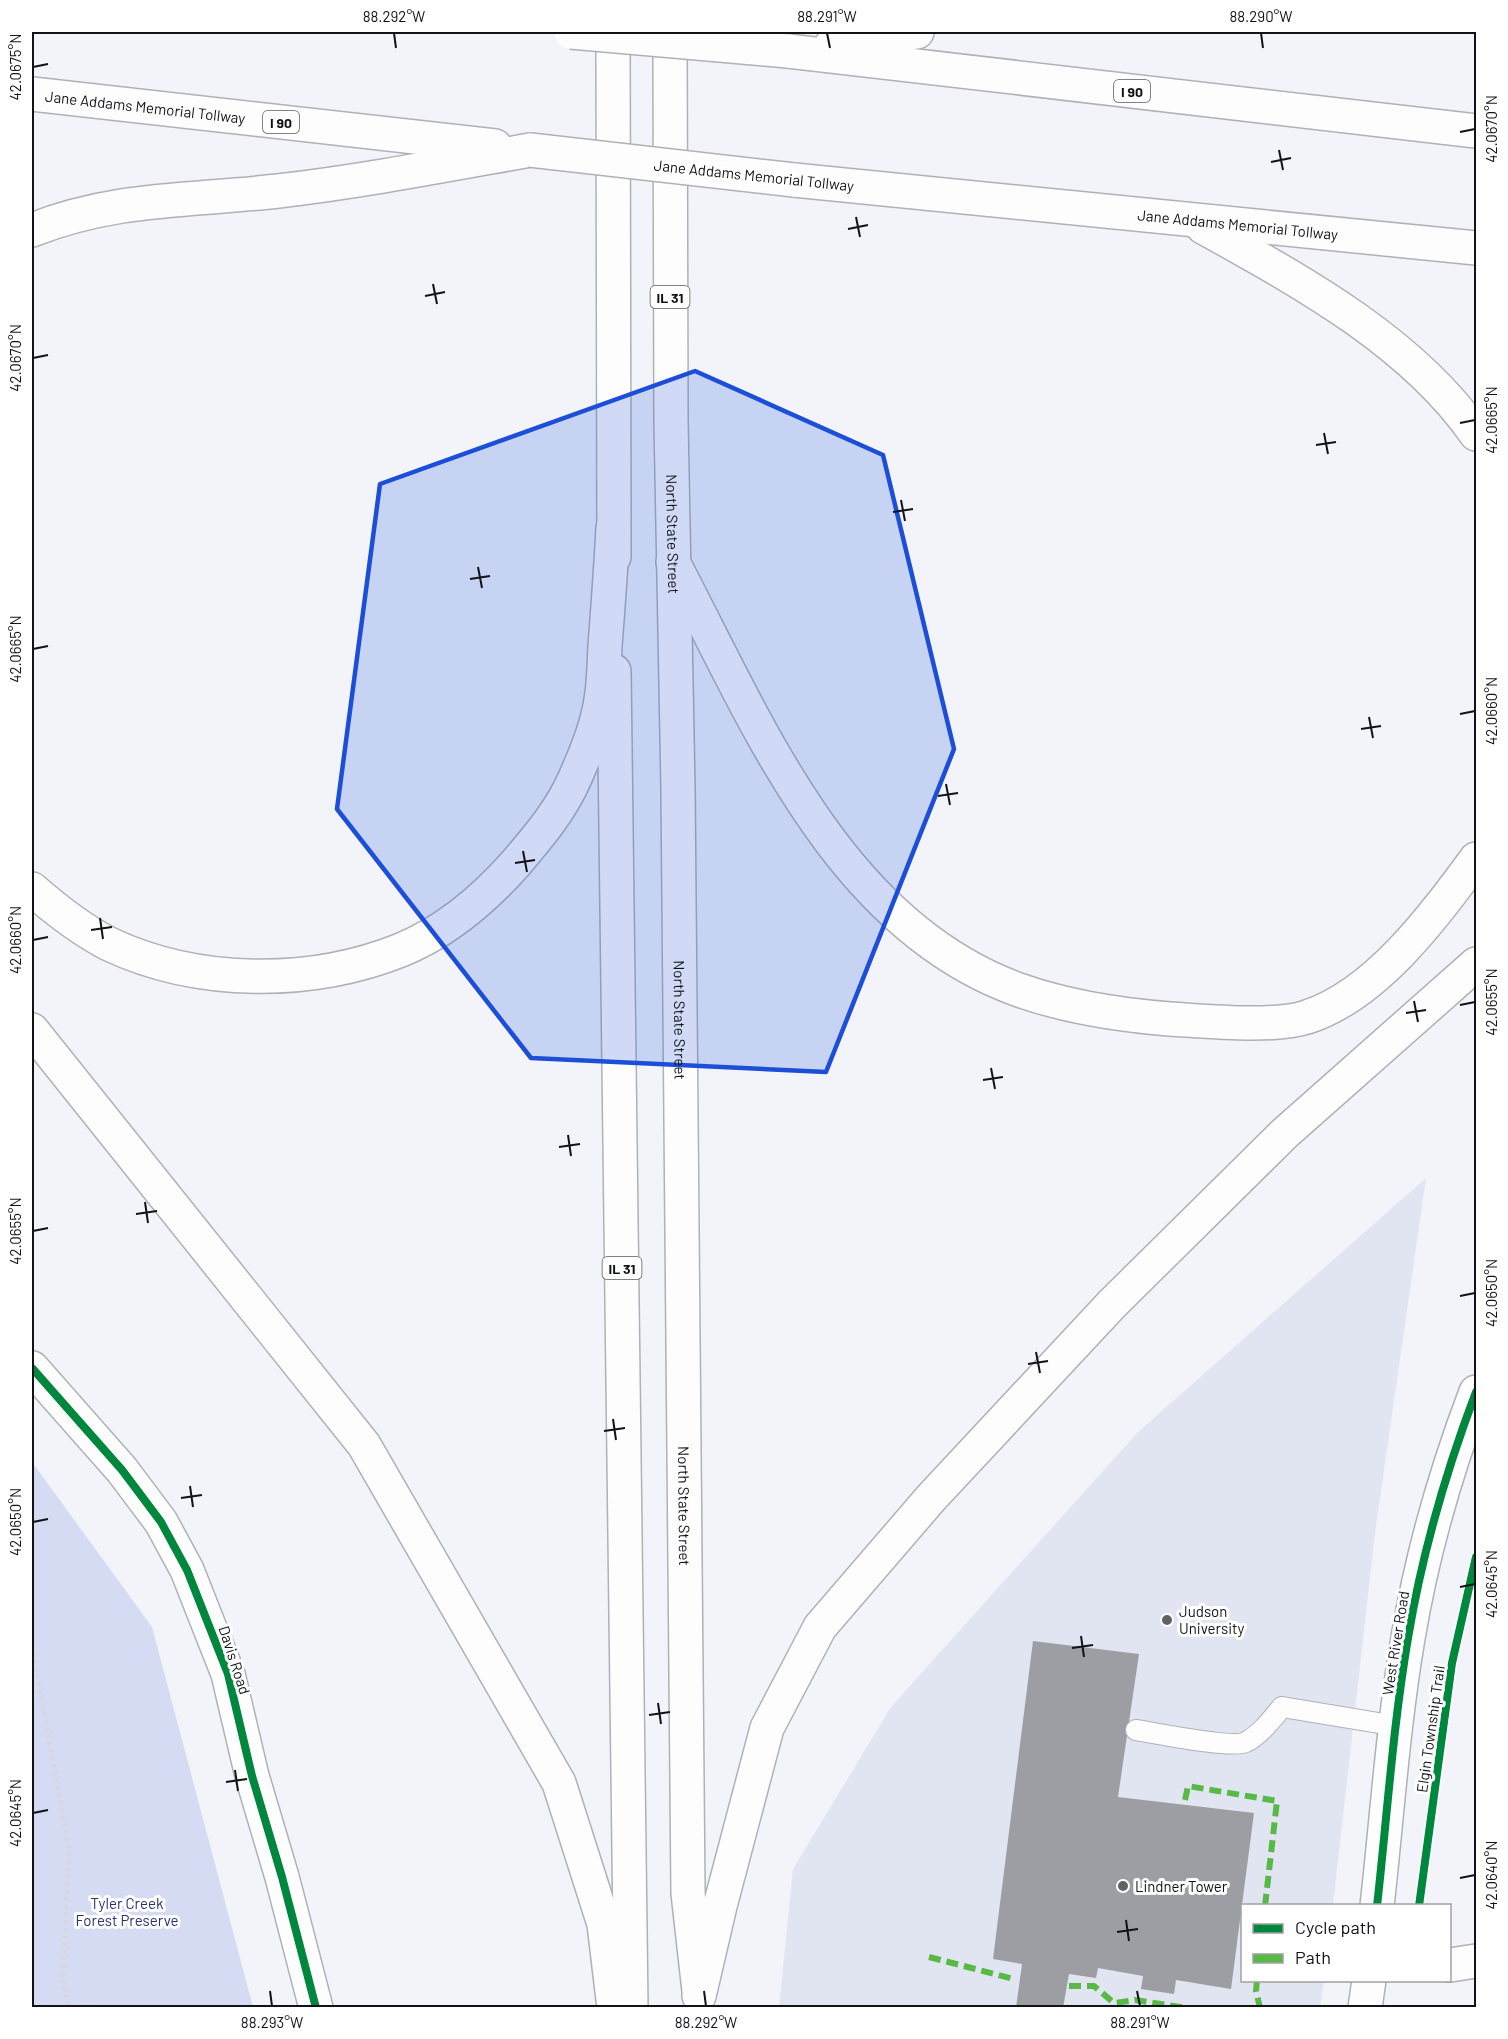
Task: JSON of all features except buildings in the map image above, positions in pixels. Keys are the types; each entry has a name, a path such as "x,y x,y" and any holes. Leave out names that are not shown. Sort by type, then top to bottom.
{"main road":[{"name":"I 90","path":"571,32 788,51 1476,131"},
{"name":"IL 31","path":"613,32 613,528 631,2007"},
{"name":"North State Street","path":"670,32 673,562 688,1893 699,2002"},
{"path":"788,51 917,32"},
{"name":"Jane Addams Memorial Tollway","path":"32,94 794,180 1476,248"},
{"path":"32,230 69,215 130,203 361,181 530,150"},
{"path":"1194,221 1313,288 1426,376 1463,416 1476,434"},
{"path":"32,889 62,915 109,943 170,964 203,972 235,975 287,975 357,964 403,949 444,926 495,887 559,810 575,778 592,735 601,701 613,528"},
{"path":"673,562 804,807 837,851 904,923 948,954 1019,990 1106,1012 1156,1018 1256,1022 1304,1018 1343,1002 1384,967 1428,922 1476,859"},
{"path":"699,2002 720,1906 767,1728 820,1627 931,1498 1112,1304 1284,1134 1476,964"},
{"path":"32,1030 364,1445 559,1783 604,1924 614,2007"},
{"name":"Davis Road","path":"32,1368 128,1478 161,1522 187,1570 228,1674 252,1776 316,2007"},
{"name":"West River Road","path":"1377,1904 1407,1639 1422,1564 1476,1392"},
{"path":"1451,1965 1476,1961"},
{"path":"1365,2007 1368,1982"}],"lane":[{"path":"1136,1730 1222,1743 1244,1743 1264,1728 1282,1707 1397,1726"}],"path":[{"path":"32,1646 69,1850 63,1981 69,2007"}],"highlighted area":[{"path":"695,371 883,455 954,749 826,1072 531,1058 337,809 380,484"}],"shaded area":[{"name":"Judson University","path":"1426,1178 1375,1533 1333,1904 1241,1904 1241,1982 1324,1982 1320,2007 779,2008 793,1869 891,1707 1138,1432"}],"green space":[{"name":"Tyler Creek Forest Preserve","path":"32,1462 152,1627 253,2007 32,2007"}],"marked path":[{"path":"1185,1800 1188,1786 1277,1801 1265,1904"},
{"path":"929,1957 1014,1979"},
{"path":"1257,1982 1256,1991 1260,2008"},
{"path":"1069,1986 1094,1986 1114,2003 1135,2000 1187,2008"}],"cycle path":[{"path":"32,1368 122,1470 161,1522 187,1570 228,1674 252,1776 282,1877 316,2008"},
{"path":"1377,1904 1398,1704 1420,1575 1436,1513 1476,1392"},
{"name":"Elgin Township Trail","path":"1419,1904 1452,1663 1476,1557"}],"place":[{"name":"Judson University","path":"1167,1620"},
{"name":"Lindner Tower","path":"1123,1886"}]}
